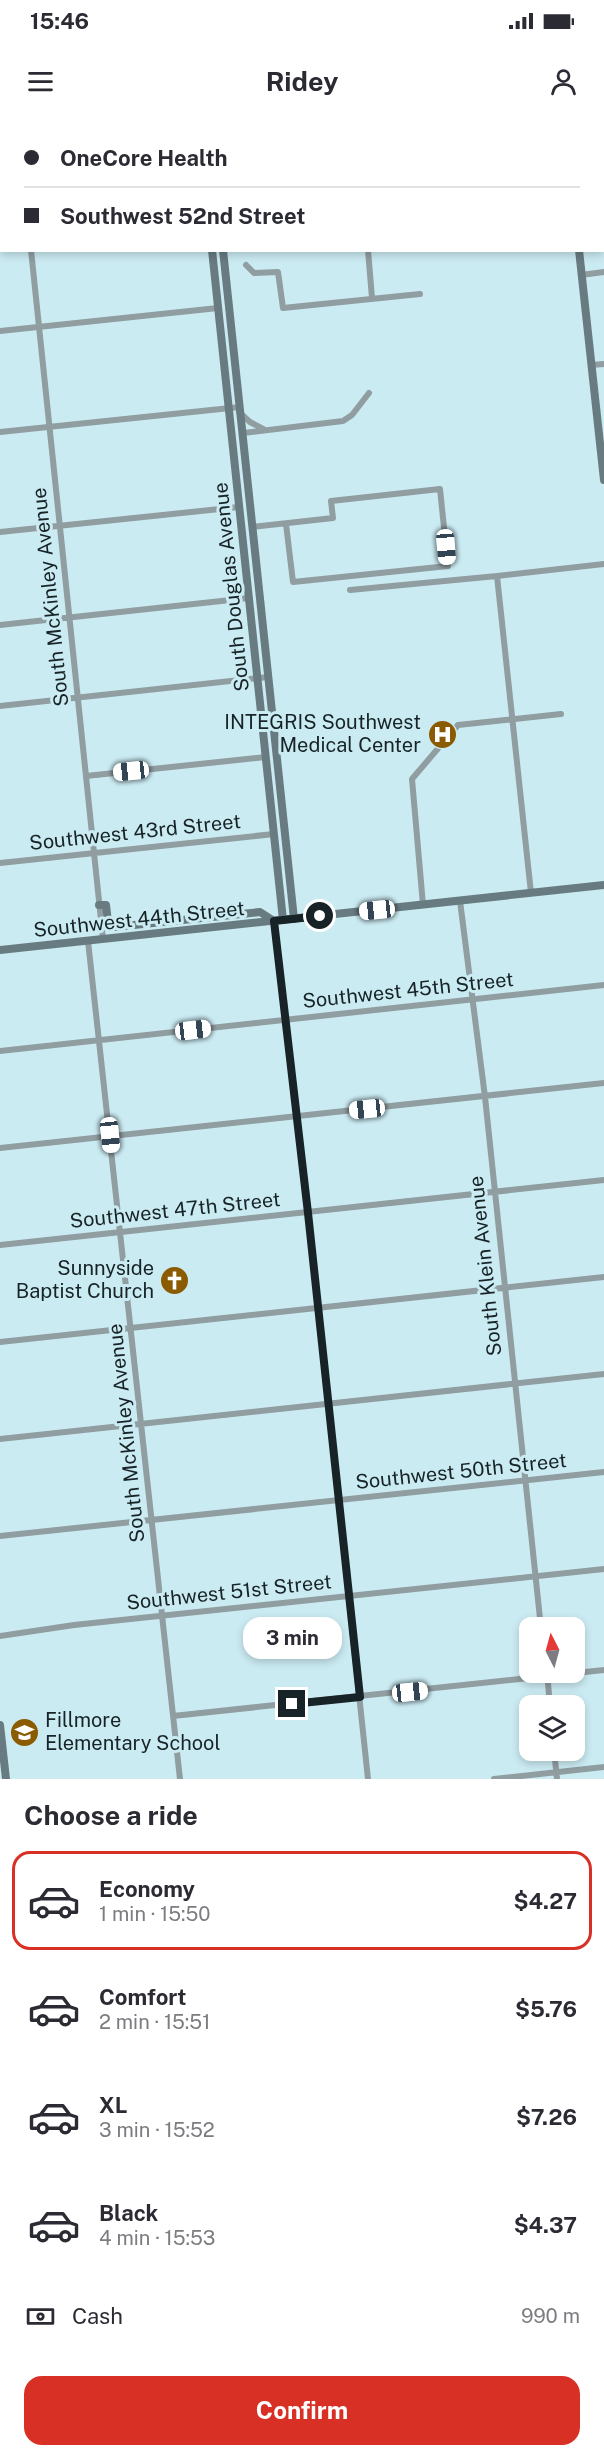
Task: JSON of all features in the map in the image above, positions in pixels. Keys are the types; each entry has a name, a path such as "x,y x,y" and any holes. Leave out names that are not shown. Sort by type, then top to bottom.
{"street":[{"name":"South McKinley Avenue","path":"31,252 93,853 103,905 103,939"},
{"name":"South Douglas Avenue","path":"212,252 274,834 285,1019 350,1597 368,1779"},
{"name":"South Douglas Avenue","path":"223,252 294,919"},
{"path":"368,252 372,298"},
{"path":"579,252 604,480"},
{"path":"246,265 254,273 278,272 283,308 420,294"},
{"path":"214,267 225,266"},
{"path":"581,274 604,272"},
{"path":"0,331 218,308"},
{"path":"591,365 604,364"},
{"path":"243,433 343,421 352,416 369,393"},
{"path":"0,432 229,408 240,410 250,422 266,430"},
{"path":"252,527 333,518 331,501 441,489 448,566 293,582 286,524"},
{"path":"0,532 239,507"},
{"path":"350,590 604,564"},
{"path":"497,576 531,893"},
{"path":"0,625 249,598"},
{"path":"0,706 268,676"},
{"path":"423,905 412,780 458,725 561,714"},
{"path":"86,776 266,757"},
{"name":"Southwest 43rd Street","path":"0,863 274,834"},
{"name":"Southwest 44th Street","path":"0,950 604,885"},
{"name":"South Klein Avenue","path":"460,901 485,1097 493,1192 540,1617"},
{"path":"103,905 108,922 114,927 260,912 278,921"},
{"name":"South McKinley Avenue","path":"88,941 180,1779"},
{"name":"Southwest 45th Street","path":"0,1051 604,985"},
{"path":"0,1148 604,1083"},
{"name":"Southwest 47th Street","path":"0,1245 604,1180"},
{"path":"0,1342 604,1277"},
{"path":"0,1438 141,1425 604,1374"},
{"name":"Southwest 50th Street","path":"0,1536 604,1472"},
{"name":"Southwest 51st Street","path":"0,1636 162,1615 604,1569"},
{"path":"585,1672 604,1670"},
{"path":"173,1716 519,1678"},
{"path":"0,1731 6,1779"},
{"path":"555,1761 557,1776"},
{"path":"494,1779 557,1776 604,1767"}],"place":[{"name":"INTEGRIS Southwest Medical Center","path":"442,734"},
{"name":"Sunnyside Baptist Church","path":"175,1280"},
{"name":"Fillmore Elementary School","path":"24,1732"}],"route":[{"path":"292,1704 360,1697 274,921 320,916"}]}
